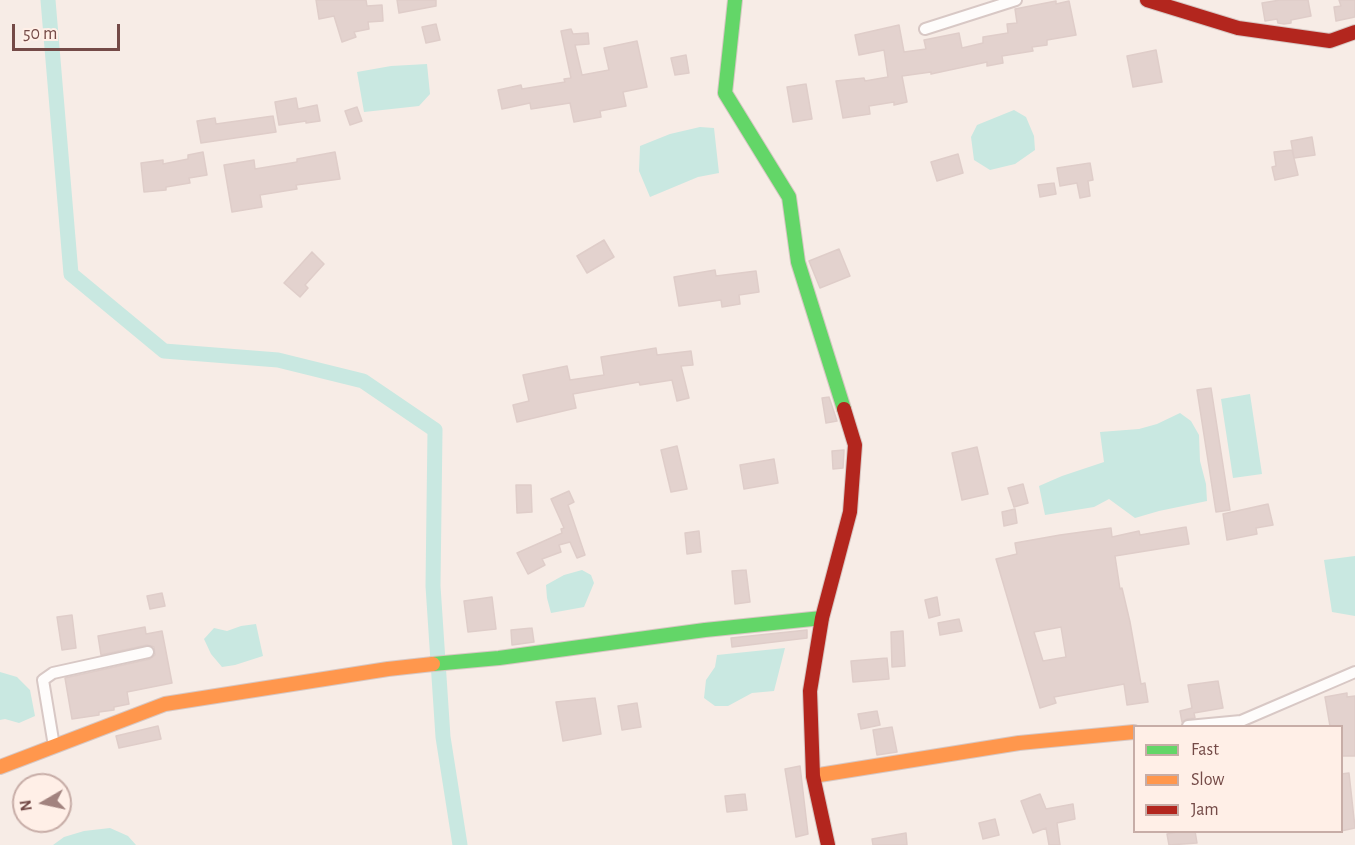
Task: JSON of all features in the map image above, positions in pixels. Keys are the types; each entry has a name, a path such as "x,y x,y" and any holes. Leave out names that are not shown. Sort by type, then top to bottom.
{"street":[{"path":"735,0 725,93 789,197 798,262 855,445 850,512 822,618 810,691 813,776 828,845"},
{"path":"925,29 1016,0"},
{"path":"1147,0 1238,28 1329,41 1355,32"},
{"path":"0,767 165,704 388,669 499,658 705,630 822,618"},
{"path":"54,746 43,680 53,673 148,652"},
{"path":"1199,725 1241,721 1355,672"},
{"path":"813,776 1019,743 1133,732"}],"water":[{"path":"427,64 430,94 419,106 364,112 357,72 391,66"},
{"path":"1014,110 1026,117 1034,136 1035,150 1015,164 990,170 974,160 971,137 977,125"},
{"path":"700,127 714,128 719,173 698,177 650,197 639,171 640,146 670,134"},
{"path":"1250,394 1262,474 1233,478 1221,399"},
{"path":"1180,413 1191,421 1199,435 1200,461 1206,484 1207,501 1135,518 1109,499 1094,507 1045,515 1039,486 1104,462 1100,432 1139,429 1157,424"},
{"path":"1355,556 1355,616 1332,612 1324,560"},
{"path":"582,570 591,575 594,583 584,607 551,613 546,585 564,575"},
{"path":"256,624 263,656 222,667 211,654 204,639 214,628 227,631"},
{"path":"785,648 774,691 752,693 728,706 715,706 704,698 706,680 715,667 717,655"},
{"path":"0,672 17,677 30,690 35,716 19,723 0,720"},
{"path":"110,828 128,836 136,845 53,845 64,837 84,831"}],"building":[{"path":"316,0 366,0 367,6 382,5 383,21 368,22 369,29 354,32 356,37 342,42 334,16 319,19"},
{"path":"397,0 436,0 436,6 399,13"},
{"path":"1280,0 1308,0 1311,16 1291,20 1291,23 1284,24 1278,23 1277,19 1265,21 1262,3"},
{"path":"1339,0 1355,0 1355,17 1336,21 1334,7 1341,6"},
{"path":"1056,1 1056,4 1069,1 1076,35 1047,40 1047,45 1032,47 1033,51 1002,56 1003,63 987,66 987,62 931,74 931,72 902,76 907,102 869,106 870,114 843,118 836,81 864,78 865,81 888,77 884,50 859,55 855,35 899,25 904,52 926,49 924,40 959,33 962,48 983,43 983,37 1008,33 1007,24 1017,23 1015,9"},
{"path":"436,24 440,40 426,43 422,27"},
{"path":"571,29 573,34 588,33 589,44 575,45 582,75 609,70 604,48 637,41 647,87 623,92 626,106 600,111 601,117 574,122 570,103 531,109 530,103 502,109 498,90 521,85 522,89 565,82 564,79 571,78 561,31"},
{"path":"1156,50 1162,82 1133,87 1127,56"},
{"path":"686,55 689,73 675,75 671,58"},
{"path":"806,84 812,119 793,122 787,87"},
{"path":"296,98 298,109 317,105 320,121 279,125 275,102"},
{"path":"357,107 362,121 350,125 345,111"},
{"path":"273,116 276,132 201,143 197,121 215,118 216,124"},
{"path":"1312,137 1315,155 1294,158 1291,141"},
{"path":"1292,150 1298,175 1275,180 1272,167 1276,166 1274,152"},
{"path":"203,152 207,175 189,178 190,183 166,187 166,190 144,192 141,163 163,160 163,164 188,159 188,155"},
{"path":"335,152 340,179 296,185 297,189 260,195 262,207 232,212 224,165 254,160 255,169 297,162 297,159"},
{"path":"958,154 963,173 937,181 931,162"},
{"path":"1090,163 1093,180 1088,181 1090,196 1080,198 1077,183 1060,186 1057,168"},
{"path":"1054,183 1056,194 1040,197 1038,185"},
{"path":"604,240 614,257 587,273 577,256"},
{"path":"839,249 850,276 820,288 809,261"},
{"path":"312,252 324,264 305,285 308,288 300,297 284,283"},
{"path":"715,270 716,276 756,271 759,292 739,295 740,304 722,307 721,300 679,306 674,277"},
{"path":"656,348 657,355 691,351 693,365 681,366 689,398 677,401 672,380 640,385 639,382 573,394 576,408 517,422 513,405 529,401 523,375 567,366 570,380 604,375 601,357"},
{"path":"1211,388 1230,510 1216,512 1197,390"},
{"path":"829,397 837,421 826,423 822,398"},
{"path":"677,446 687,489 671,492 661,450"},
{"path":"977,447 988,494 962,500 952,453"},
{"path":"844,450 843,468 833,469 832,451"},
{"path":"774,459 778,483 744,489 740,465"},
{"path":"1023,484 1028,503 1014,507 1008,488"},
{"path":"516,485 531,485 532,512 517,513"},
{"path":"569,491 574,502 568,505 585,555 577,558 570,542 559,545 561,552 542,559 545,565 528,574 517,553 562,533 561,529 564,528 551,499"},
{"path":"1268,504 1273,525 1256,528 1257,534 1227,540 1223,514"},
{"path":"1015,509 1017,523 1004,526 1002,512"},
{"path":"1186,527 1189,544 1115,556 1141,684 1145,683 1148,702 1127,705 1124,684 1054,697 1056,703 1040,708 996,559 1017,554 1015,543 1060,535 1111,528 1112,537 1139,531 1140,535","holes":["1061,627 1066,657 1043,661 1034,632"]},
{"path":"699,531 701,552 687,554 685,533"},
{"path":"746,570 750,602 735,604 732,571"},
{"path":"162,593 165,606 150,609 147,596"},
{"path":"492,597 496,629 468,632 464,601"},
{"path":"937,597 940,615 929,618 925,600"},
{"path":"72,615 76,648 62,650 57,617"},
{"path":"959,619 962,631 940,635 938,623"},
{"path":"145,627 146,634 162,631 172,683 127,692 129,704 114,707 114,710 99,712 99,715 72,719 65,678 150,659 155,655 154,647 147,645 101,655 98,636"},
{"path":"532,628 534,642 512,645 511,630"},
{"path":"807,630 807,638 732,647 731,638"},
{"path":"903,631 905,666 892,667 891,632"},
{"path":"887,658 889,679 853,682 851,661"},
{"path":"1218,681 1223,708 1194,713 1195,718 1182,722 1180,711 1192,708 1188,685"},
{"path":"1347,693 1347,697 1355,696 1355,756 1343,756 1343,725 1330,725 1325,697"},
{"path":"595,698 601,734 563,741 556,702"},
{"path":"637,703 641,727 622,730 618,706"},
{"path":"877,711 880,725 861,729 858,714"},
{"path":"158,726 161,739 119,748 116,736"},
{"path":"892,727 897,752 877,755 873,730"},
{"path":"800,766 808,834 796,837 785,769"},
{"path":"1349,773 1355,828 1343,831 1343,774"},
{"path":"745,794 747,810 727,812 725,796"},
{"path":"1040,794 1046,809 1073,804 1075,819 1057,823 1060,845 1049,845 1046,828 1033,833 1021,801"},
{"path":"995,819 999,835 983,839 979,823"},
{"path":"906,833 907,845 873,845 872,839"},
{"path":"1195,833 1197,843 1169,845 1167,834"}],"waterway":[{"path":"48,0 71,274 164,351 278,360 363,381 435,430 433,586 443,737 460,845"}],"traffic: fast":[{"path":"735,0 725,93 789,197 798,262 844,409"},
{"path":"433,664 499,658 705,630 822,618"}],"traffic: slow":[{"path":"0,767 165,704 433,664"},
{"path":"813,776 1019,743 1133,732"}],"traffic: jam":[{"path":"1147,0 1238,28 1330,41 1355,32"},
{"path":"828,845 813,776 810,691 822,618 850,512 855,445 844,409"}]}
